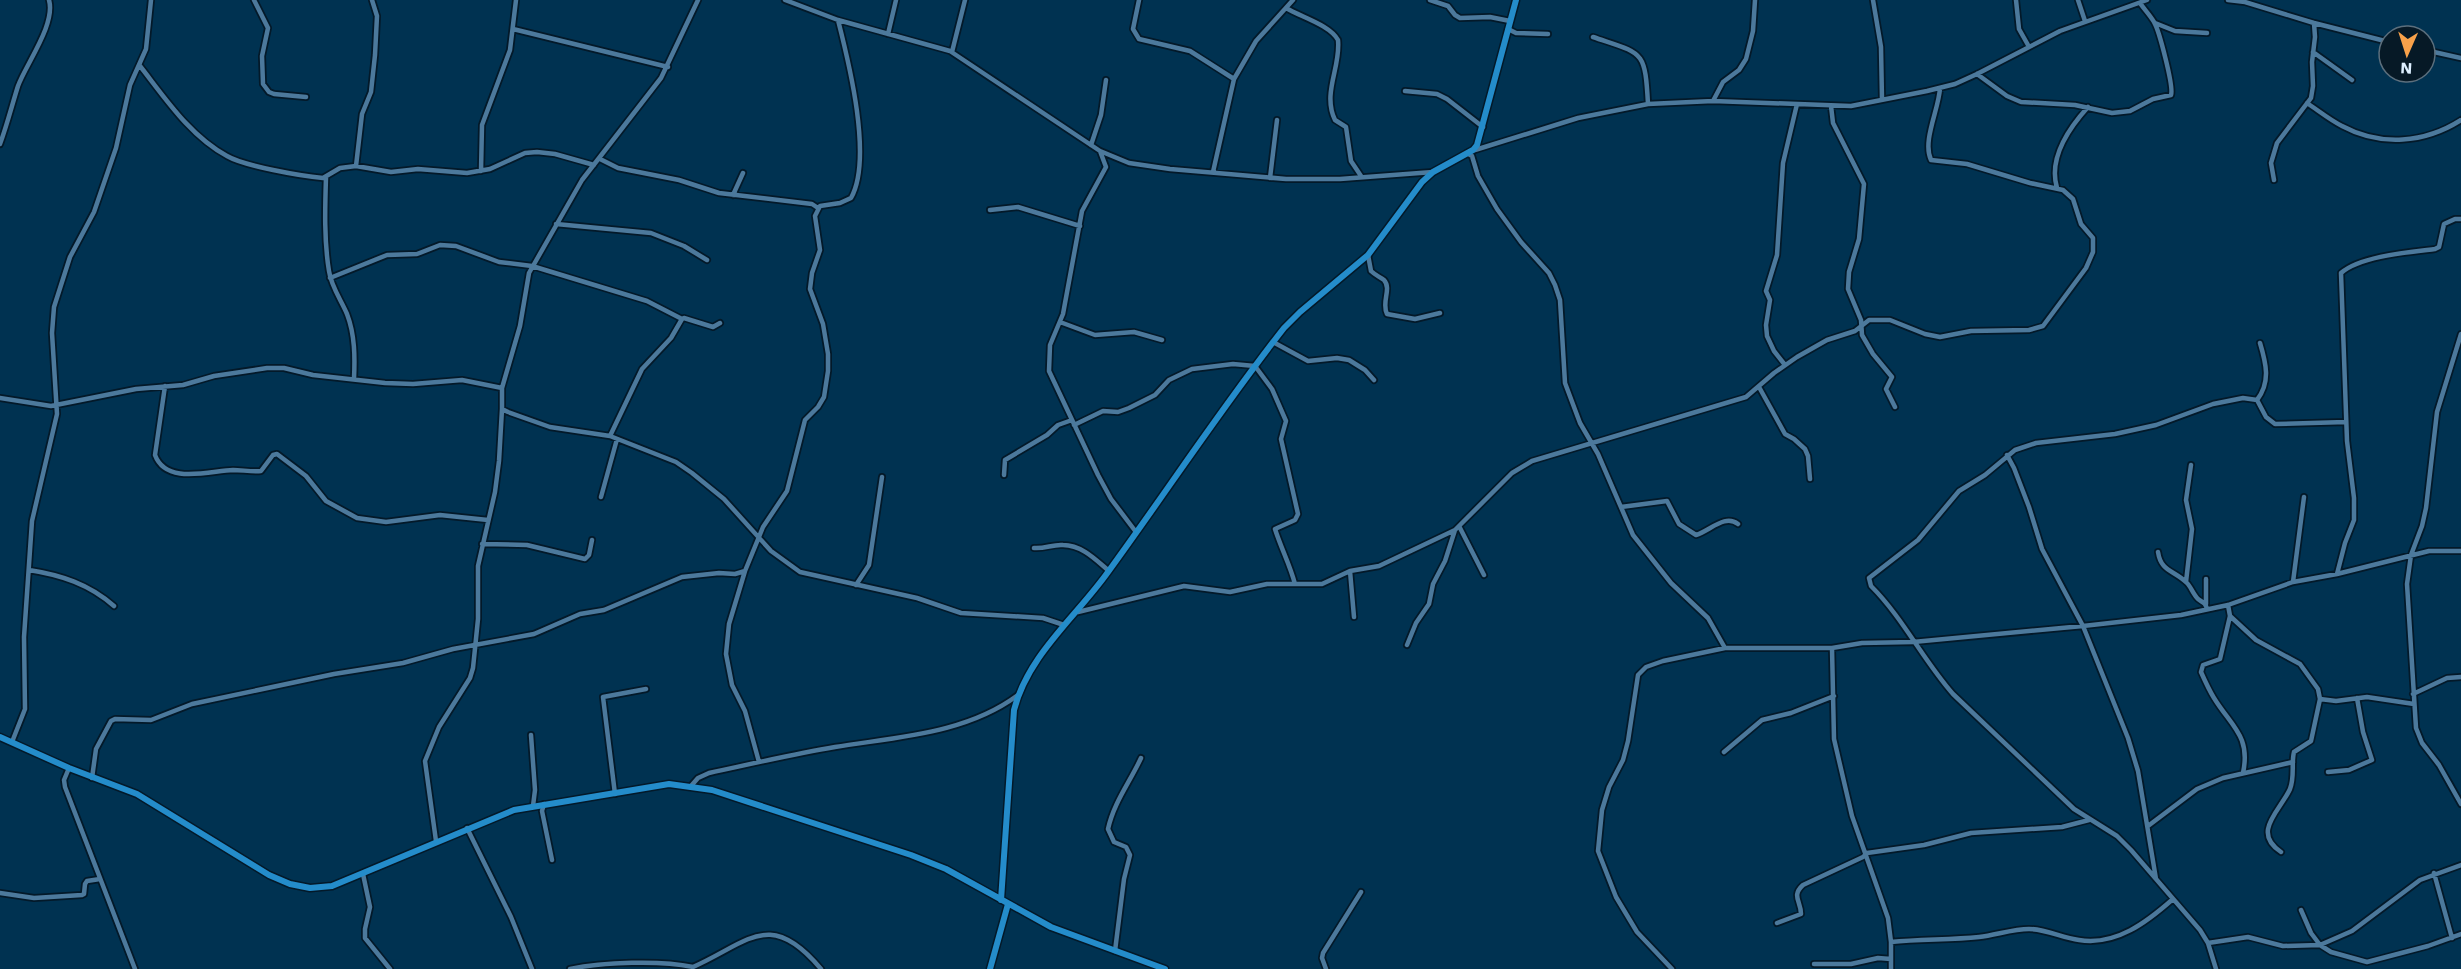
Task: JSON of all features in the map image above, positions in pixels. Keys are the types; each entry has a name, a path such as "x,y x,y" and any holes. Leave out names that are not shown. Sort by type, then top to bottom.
{"main road":[{"path":"1001,900 1014,710 1017,695 1049,643 1078,612 1198,442 1273,342 1300,312 1368,255 1422,182 1434,172 1470,152 1477,145 1516,0"},
{"path":"0,737 154,803 240,858 290,884 310,888 332,886 514,810 669,784 692,786 712,790 911,855 946,869 1051,927 1165,969"},
{"path":"990,969 1008,904"}],"street":[{"path":"0,144 22,76 47,21 50,9 49,0"},
{"path":"12,742 25,709 24,637 33,514 56,419 52,324 59,288 70,257 100,197 116,148 129,86 146,49 151,0"},
{"path":"254,0 268,28 262,56 263,84 268,92 274,94 306,97"},
{"path":"356,166 362,114 371,92 375,55 377,16 372,0"},
{"path":"481,171 483,118 503,72 513,29 516,0"},
{"path":"436,841 425,761 439,727 470,678 476,644 478,566 500,461 502,388 520,326 527,279 532,266 582,180 642,105 668,67 698,0"},
{"path":"784,0 838,20 952,52 1100,151 1140,165 1270,178 1340,179 1434,172"},
{"path":"888,34 896,0"},
{"path":"952,52 965,0"},
{"path":"1139,0 1133,29 1139,39 1190,51 1234,79"},
{"path":"1213,172 1234,79 1256,41 1293,0"},
{"path":"1430,0 1448,6 1460,18 1490,17 1510,21"},
{"path":"1713,102 1723,82 1738,70 1746,59 1753,31 1755,0"},
{"path":"1873,0 1881,47 1882,100"},
{"path":"2016,0 2019,29 2028,45"},
{"path":"2078,0 2085,21"},
{"path":"1725,648 1708,618 1671,583 1633,535 1593,444 1580,423 1565,383 1560,300 1555,285 1549,273 1521,242 1497,209 1478,176 1470,152 1578,118 1648,104 1713,102 1851,106 1940,88 1977,74 2028,45 2085,21 2147,0"},
{"path":"2228,0 2254,4 2314,23 2377,39"},
{"path":"1977,74 2016,100 2075,105 2121,113 2136,109 2153,99 2171,95 2173,87 2171,77 2155,23 2140,3"},
{"path":"1286,8 1326,27 1338,40 1330,108 1335,120 1346,127 1352,161 1361,176"},
{"path":"759,762 745,711 732,685 726,654 729,624 745,571 763,527 787,491 797,458 802,428 805,420 822,401 828,371 823,324 810,289 812,273 820,250 815,216 818,208 824,204 846,201 856,189 859,180 859,139 852,76 838,20"},
{"path":"2155,23 2175,31 2207,33"},
{"path":"2274,180 2271,163 2277,143 2307,103 2313,91 2314,23"},
{"path":"1508,28 1516,33 1548,34"},
{"path":"513,29 668,67"},
{"path":"1593,37 1636,54 1645,63 1648,104"},
{"path":"2313,52 2352,80"},
{"path":"2437,53 2461,58"},
{"path":"140,66 164,98 199,137 229,158 304,175 326,177 339,168 356,166 391,172 418,169 467,173 501,165 525,153 537,152 555,154 594,165"},
{"path":"1091,145 1101,115 1106,80"},
{"path":"1078,612 1185,586 1230,592 1267,584 1322,584 1350,571 1388,562 1457,528 1512,473 1532,461 1739,400 1746,397 1785,365 1827,340 1855,331 1869,320 1890,320 1925,334 1940,337 1971,331 2029,330 2043,326 2086,268 2093,252 2093,238 2081,224 2069,194 2057,188 1967,164 1931,160 1929,155 1932,121 1938,105 1940,88"},
{"path":"1404,91 1437,94 1483,127"},
{"path":"2307,103 2342,126 2378,140 2417,139 2445,130 2461,120"},
{"path":"1785,365 1774,351 1767,336 1766,325 1770,300 1766,291 1777,255 1783,163 1797,104"},
{"path":"2075,105 2080,116"},
{"path":"1831,106 1833,123 1864,184 1859,239 1848,282 1849,294 1861,325 1862,334 1892,377 1886,389 1895,407"},
{"path":"2057,188 2055,171 2064,138 2088,107"},
{"path":"1270,178 1277,120"},
{"path":"1100,151 1106,167 1084,205 1060,322 1050,345 1049,371 1111,499 1136,532"},
{"path":"600,159 618,168 679,180 733,195 812,204 818,208"},
{"path":"733,195 743,173"},
{"path":"326,177 326,233 330,278 348,318 355,359 354,379"},
{"path":"2049,187 2055,181"},
{"path":"990,210 1018,207 1080,226"},
{"path":"2337,574 2354,520 2346,422 2341,273 2355,265 2396,254 2435,249 2439,247 2444,225 2455,219 2461,219"},
{"path":"556,225 651,233 684,246 707,260"},
{"path":"330,278 387,255 417,254 440,245 456,246 499,262 532,266 647,301 682,319 713,327 720,323"},
{"path":"1368,255 1371,271 1387,286 1384,305 1387,314 1409,319 1440,313"},
{"path":"610,436 642,369 671,338 682,319"},
{"path":"1060,322 1095,335 1134,332 1162,340"},
{"path":"2461,334 2437,412 2426,508 2411,555 2408,591 2413,694 2419,737 2439,765 2461,804"},
{"path":"1273,342 1308,362 1337,358 1349,360 1365,370 1374,380"},
{"path":"2257,400 2263,391 2267,374 2260,343"},
{"path":"1004,475 1005,460 1047,435 1058,425 1073,423 1103,411 1129,408 1155,395 1169,380 1192,369 1233,364 1255,366 1272,389 1286,421 1281,439 1298,514 1295,520 1275,529 1284,557 1291,568 1294,584"},
{"path":"0,398 45,407 136,389 183,385 214,376 267,368 284,368 313,375 413,384 462,380 502,388"},
{"path":"165,386 155,455 162,466 174,472 192,474 261,471 273,455 277,454 306,476 326,501 357,518 386,522 440,515 488,520"},
{"path":"1759,387 1785,434 1805,449 1808,456 1810,479"},
{"path":"2216,969 2208,944 2190,916 2117,836 2090,820 2046,784 1953,694 1871,586 1869,578 1918,540 1959,491 1985,476 2007,455 2036,443 2115,434 2156,425 2213,404 2243,398 2257,400"},
{"path":"2257,400 2266,417 2275,424 2346,422"},
{"path":"502,408 550,427 617,438 659,454 692,472 735,509 779,558 796,570 917,598 961,613 1043,618 1064,625"},
{"path":"601,497 617,438"},
{"path":"2007,455 2029,507 2042,549 2083,626 2128,738 2138,771 2157,882"},
{"path":"2186,582 2192,529 2186,500 2191,465"},
{"path":"856,585 868,565 882,477"},
{"path":"2293,582 2304,497"},
{"path":"1621,507 1667,501 1679,524 1696,536 1726,520 1732,520 1738,524"},
{"path":"1457,528 1484,575"},
{"path":"1407,645 1416,623 1429,604 1432,584 1445,561 1457,528"},
{"path":"482,544 527,545 585,559 588,558 592,540"},
{"path":"1034,548 1048,548 1061,544 1073,546 1109,570"},
{"path":"1672,969 1637,932 1616,897 1598,851 1602,810 1629,741 1638,675 1646,667 1663,661 1725,648 1832,648 1862,643 1913,642 2181,615 2206,606 2228,605 2293,582 2337,574 2411,555 2430,551 2461,551"},
{"path":"2158,552 2159,562 2186,582 2206,606"},
{"path":"29,570 77,581 114,606"},
{"path":"92,778 96,749 111,721 115,719 151,720 192,704 231,698 255,690 334,674 403,663 476,644 516,638 549,629 580,614 604,610 682,577 719,573 735,574 745,571"},
{"path":"1350,571 1354,617"},
{"path":"2206,579 2206,606"},
{"path":"2228,605 2230,616 2220,658 2203,665 2201,672 2215,699 2232,721 2244,743 2246,753 2243,773"},
{"path":"2230,616 2256,640 2281,656 2301,664 2318,689 2320,699 2312,741 2294,752 2290,789 2269,823 2271,845 2281,852"},
{"path":"1832,648 1834,739 1845,793 1888,918 1891,969"},
{"path":"2413,694 2447,678 2461,677"},
{"path":"615,794 603,697 646,689"},
{"path":"692,786 698,778 709,772 930,732 999,709 1017,695"},
{"path":"1724,752 1762,720 1791,713 1834,696"},
{"path":"2320,699 2336,701 2357,698 2414,704"},
{"path":"2328,772 2349,770 2372,760 2363,732 2357,698"},
{"path":"531,735 535,790 533,806"},
{"path":"1115,951 1130,855 1126,847 1114,842 1108,829 1122,791 1141,758"},
{"path":"2148,826 2197,789 2223,778 2293,762"},
{"path":"69,768 64,780 65,787 135,969"},
{"path":"544,804 542,811 552,860"},
{"path":"1777,923 1801,914 1796,893 1803,885 1867,853 1924,845 1971,833 2062,827 2090,820"},
{"path":"467,828 507,908 532,969"},
{"path":"2208,944 2248,937 2283,946 2320,945 2352,931 2408,887 2433,873 2461,865"},
{"path":"2433,873 2452,938"},
{"path":"363,874 370,908 365,938 390,969"},
{"path":"0,893 34,897 82,895 87,881 100,879"},
{"path":"1326,969 1322,958 1323,952 1361,892"},
{"path":"1891,942 1927,938 1964,938 2029,929 2082,941 2104,939 2123,934 2145,924 2173,899"},
{"path":"2301,910 2311,933 2320,945 2331,952 2355,960 2374,962 2461,934"},
{"path":"570,969 593,965 674,963 693,967 752,936 763,933 782,937 795,944 821,969"},
{"path":"1814,964 1851,964 1878,958 1891,959"},
{"path":"2374,962 2378,969"}]}
